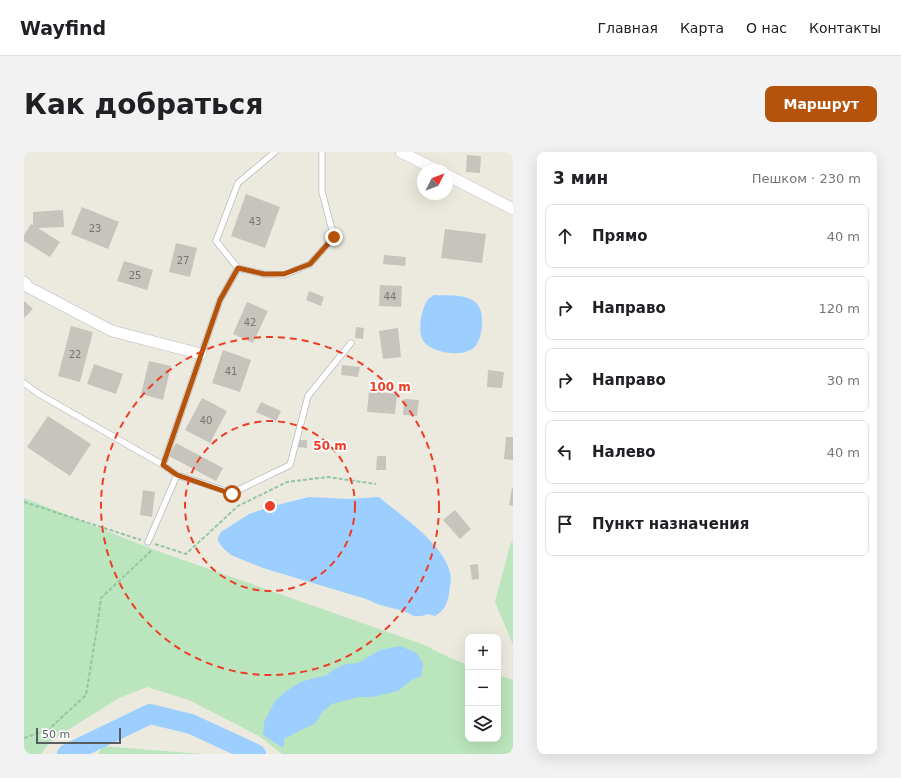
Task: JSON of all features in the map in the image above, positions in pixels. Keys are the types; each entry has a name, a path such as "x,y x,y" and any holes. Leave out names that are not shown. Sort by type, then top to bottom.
{"street":[{"path":"401,152 425,164"},
{"path":"453,178 513,208"},
{"path":"24,282 28,287 112,331 201,354"}],"lane":[{"path":"275,152 238,183 216,241 238,268 264,274 284,274 310,264 334,237 322,192 322,152"},
{"path":"163,465 220,300 238,268"},
{"path":"24,383 39,394 163,465 177,475 232,494 290,465 308,396 351,343"},
{"path":"148,542 177,475"}],"path":[{"path":"24,502 186,554 238,506 287,482 328,477 376,484"},
{"path":"24,738 49,729 86,695 101,598 157,545"}],"green space":[{"path":"24,498 152,549 422,644 465,664 465,742 501,742 501,676 513,680 513,754 282,754 259,736 189,700 147,687 119,698 52,740 41,754 24,754"},
{"path":"511,542 513,543 513,645 495,602"},
{"path":"103,746 201,754 98,754"}],"water":[{"path":"434,295 459,296 473,300 478,305 481,312 481,330 477,344 473,349 459,353 443,352 429,346 424,342 420,327 422,316 427,301"},
{"path":"309,497 349,499 379,497 411,523 433,544 442,555 448,566 451,582 448,598 443,609 435,616 427,614 422,616 414,616 404,611 380,605 366,599 263,568 231,555 218,541 218,537 221,532 249,514"},
{"path":"400,646 417,653 423,664 421,676 410,681 398,691 372,697 359,697 332,704 322,712 315,724 285,738 283,748 263,735 264,722 275,701 286,691 301,682 325,676 341,666 358,663 380,650"}],"building":[{"path":"467,155 481,156 480,173 466,172"},
{"path":"246,194 280,207 265,248 231,236"},
{"path":"82,207 119,222 108,249 71,234"},
{"path":"63,210 64,227 38,228 60,242 50,257 24,241 24,235 31,224 33,225 33,212"},
{"path":"445,229 486,234 482,263 441,258"},
{"path":"176,243 197,248 190,277 169,272"},
{"path":"384,255 406,257 405,266 383,264"},
{"path":"124,261 153,270 147,290 117,281"},
{"path":"380,285 402,286 401,307 379,306"},
{"path":"309,291 324,297 321,306 306,300"},
{"path":"24,301 33,309 24,318"},
{"path":"247,302 268,311 253,343 233,334"},
{"path":"71,326 93,332 80,382 58,376"},
{"path":"356,327 364,328 363,339 355,338"},
{"path":"398,328 401,357 383,359 379,331"},
{"path":"223,350 251,360 240,392 212,383"},
{"path":"149,361 171,366 163,400 141,394"},
{"path":"94,364 123,374 116,394 87,384"},
{"path":"342,365 360,367 358,377 341,375"},
{"path":"488,370 504,372 502,388 487,387"},
{"path":"369,391 397,394 395,414 367,412"},
{"path":"202,398 227,411 210,443 185,430"},
{"path":"404,399 419,400 417,416 403,415"},
{"path":"261,402 281,411 276,421 256,412"},
{"path":"48,416 91,444 70,476 27,447"},
{"path":"506,437 513,437 513,460 504,459"},
{"path":"297,440 307,440 307,448 297,447"},
{"path":"176,443 223,468 216,481 169,456"},
{"path":"377,456 386,456 386,470 376,470"},
{"path":"513,488 513,506 509,505"},
{"path":"143,490 155,492 152,517 140,515"},
{"path":"455,510 471,529 460,539 443,520"},
{"path":"478,564 479,579 472,580 470,565"}],"waterway":[{"path":"67,754 150,714 191,724 256,754"}],"route":[{"path":"232,494 177,475 163,465 220,300 238,268 264,274 284,274 310,264 334,237"}]}
